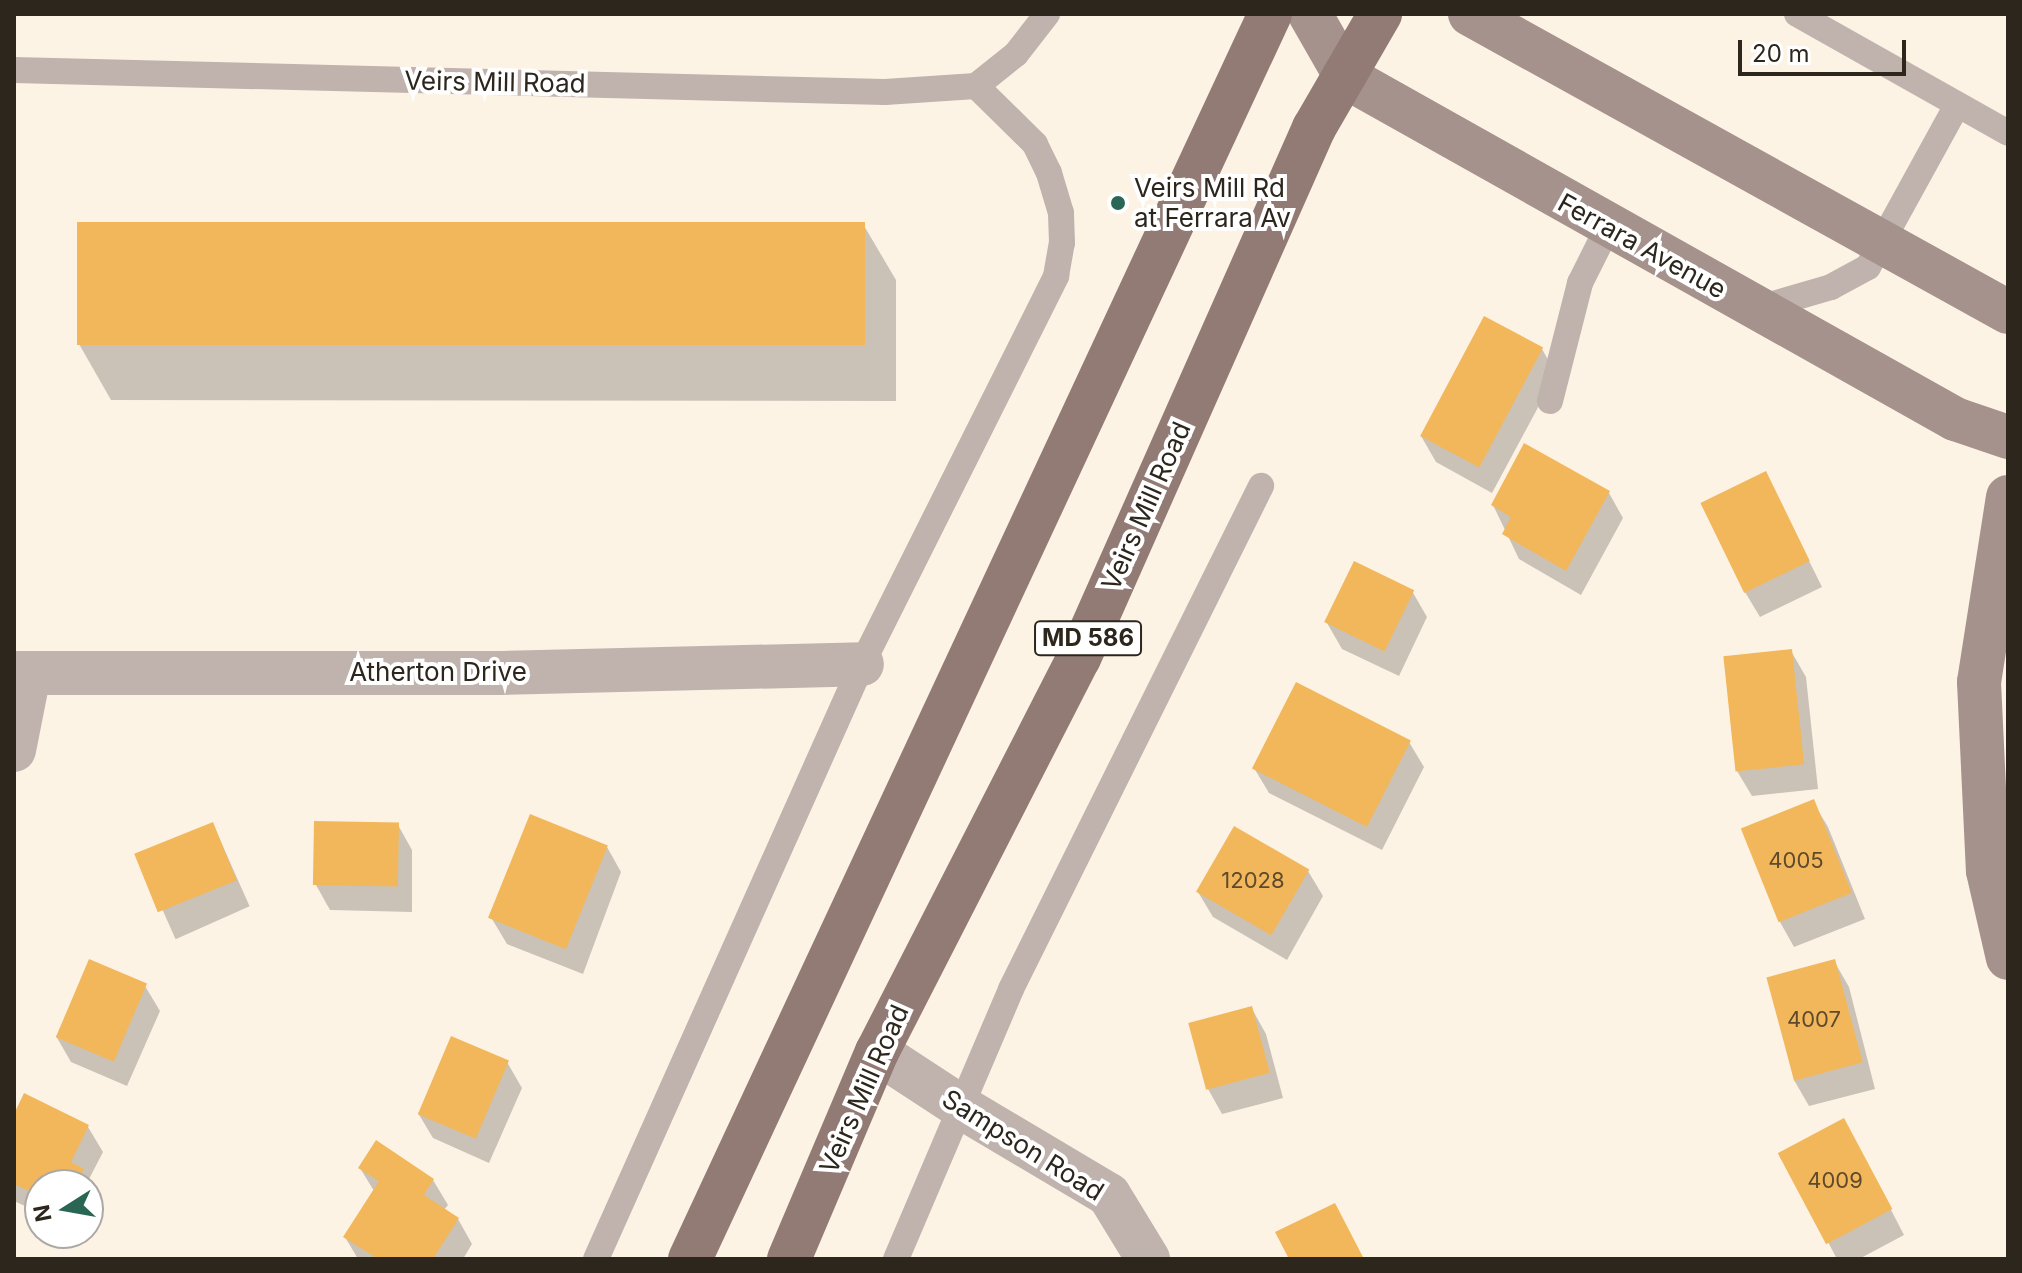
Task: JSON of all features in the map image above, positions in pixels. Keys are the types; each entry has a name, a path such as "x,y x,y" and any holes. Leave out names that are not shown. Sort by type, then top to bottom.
{"main road":[{"path":"690,1259 1270,14"},
{"name":"Veirs Mill Road","path":"789,1259 877,1052 1079,658 1314,128 1380,14"}],"street":[{"path":"1310,14 1346,77"},
{"path":"1470,14 2008,312"},
{"name":"Ferrara Avenue","path":"1346,77 1608,227 1955,419 2008,437"},
{"path":"2008,497 1979,682 1988,871 2008,958"},
{"name":"Atherton Drive","path":"22,673 502,673 862,664"},
{"path":"14,750 22,673"},
{"name":"Sampson Road","path":"877,1052 961,1107 1109,1195 1148,1259"}],"lane":[{"path":"596,1259 862,664 1056,276 1062,243 1061,213 1049,173 1035,144 976,86 1016,54 1047,14"},
{"path":"1797,14 2008,133"},
{"name":"Veirs Mill Road","path":"14,70 885,92 976,86"},
{"path":"1756,309 1831,287 1868,267 1884,243 1957,105"},
{"path":"1550,401 1580,283 1608,227"},
{"path":"896,1259 1011,989 1261,486"}],"building":[{"path":"77,222 865,222 865,345 77,345"},
{"path":"1484,316 1543,347 1479,468 1420,436"},
{"path":"1524,443 1610,491 1566,571 1502,534 1511,517 1491,505"},
{"path":"1766,471 1810,561 1744,593 1700,503"},
{"path":"1354,561 1414,590 1384,651 1324,622"},
{"path":"1792,649 1804,764 1736,772 1723,656"},
{"path":"1296,682 1411,741 1367,827 1252,768"},
{"path":"1814,799 1852,893 1779,922 1741,829"},
{"path":"530,814 608,845 566,949 488,918"},
{"path":"314,821 399,822 398,886 313,885"},
{"path":"213,822 237,880 158,912 134,854"},
{"path":"1234,826 1309,870 1271,935 1196,892"},
{"path":"89,959 147,984 114,1062 56,1037"},
{"path":"1835,959 1863,1062 1794,1081 1766,977"},
{"path":"1252,1006 1270,1073 1206,1090 1188,1023"},
{"path":"451,1036 509,1061 476,1139 418,1114"},
{"path":"24,1093 89,1125 71,1162 84,1169 24,1169 24,1189 14,1184 14,1114"},
{"path":"1844,1118 1892,1209 1826,1244 1778,1153"},
{"path":"376,1140 434,1179 424,1195 459,1218 433,1259 378,1259 343,1237 379,1181 358,1168"},
{"path":"1335,1203 1364,1259 1289,1259 1275,1232"}],"place":[{"name":"Veirs Mill Rd at Ferrara Av","path":"1118,203"}]}
